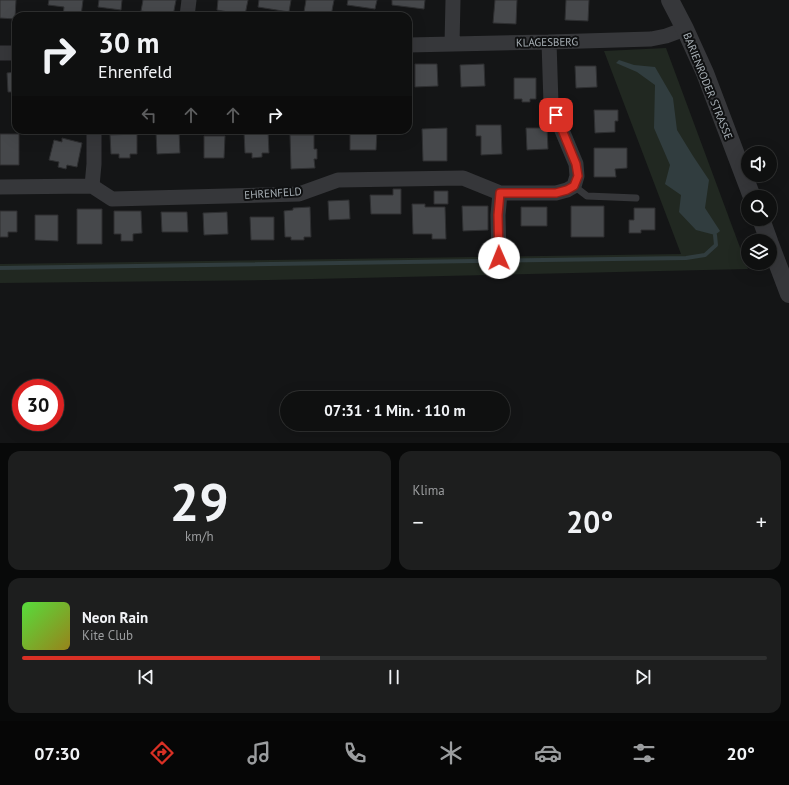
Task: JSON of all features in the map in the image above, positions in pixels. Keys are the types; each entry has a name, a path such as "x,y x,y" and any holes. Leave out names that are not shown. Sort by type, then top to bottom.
{"street":[{"path":"188,12 189,0"},
{"path":"452,0 452,44"},
{"name":"BARIENRODER STRASSE","path":"670,0 705,73 749,190"},
{"name":"KLAGESBERG","path":"412,45 651,39 666,36 685,29"},
{"path":"549,42 551,104 576,164 578,176 574,186"},
{"path":"0,53 12,53"},
{"path":"0,187 92,186 94,134"},
{"name":"EHRENFELD","path":"92,186 112,199 299,194 338,180 463,178 500,193 556,193 574,186"},
{"path":"499,258 498,215 500,193"},
{"path":"777,261 789,294"}],"lane":[{"path":"574,186 587,196 636,198"}],"shaded area":[{"path":"666,48 741,250 741,269 269,280 0,283 0,264 681,254 604,51"},
{"path":"619,60 634,65 655,67 673,98 677,130 709,180 705,208 720,231 715,235 696,230 679,212 681,195 665,184 670,165 654,128 655,85 637,72 616,63"}],"building":[{"path":"0,0 16,0 15,12 12,12 12,19 0,18"},
{"path":"49,0 83,0 82,12 63,12 64,7 48,5"},
{"path":"99,0 122,0 121,10 98,7"},
{"path":"143,0 176,0 174,12 141,11"},
{"path":"218,0 248,0 246,12 228,12 217,10"},
{"path":"259,0 291,0 289,12 258,7"},
{"path":"306,0 334,0 332,12 304,12"},
{"path":"348,0 377,0 375,9 347,5"},
{"path":"392,0 425,0 424,9 392,5"},
{"path":"495,0 517,0 516,24 493,23"},
{"path":"566,0 589,0 588,21 565,20"},
{"path":"415,64 437,64 438,86 415,87"},
{"path":"484,64 485,86 461,87 460,65"},
{"path":"575,66 596,66 597,87 576,88"},
{"path":"12,72 12,92 8,92 7,73"},
{"path":"514,78 536,78 536,99 530,99 530,102 522,102 522,99 514,99"},
{"path":"594,110 618,110 618,121 615,121 615,132 595,133"},
{"path":"476,125 501,125 502,154 481,155 481,136 476,136"},
{"path":"447,128 447,161 423,161 422,129"},
{"path":"526,128 547,128 548,149 527,150"},
{"path":"0,134 19,134 19,165 0,165"},
{"path":"137,134 137,154 130,154 130,158 119,158 119,154 111,154 110,135"},
{"path":"156,134 179,134 180,153 157,154"},
{"path":"244,134 268,134 269,153 262,153 262,157 252,158 252,153 245,153"},
{"path":"350,134 377,134 376,150 350,150"},
{"path":"290,135 314,135 314,149 317,149 317,159 314,159 315,168 291,169"},
{"path":"204,136 225,136 224,158 204,158"},
{"path":"62,138 82,143 77,167 67,165 66,169 58,167 59,162 49,160 54,140 62,142"},
{"path":"594,148 627,148 627,168 615,169 616,177 594,177"},
{"path":"393,189 401,189 401,214 371,214 370,195 393,195"},
{"path":"434,191 448,191 448,204 434,204"},
{"path":"349,200 350,219 329,220 328,201"},
{"path":"412,204 425,204 425,207 445,207 446,239 432,239 432,234 413,234"},
{"path":"462,206 488,206 488,230 463,231"},
{"path":"571,206 604,206 604,237 571,237"},
{"path":"310,207 311,237 304,237 304,240 291,240 291,237 285,237 284,211 293,210 293,208"},
{"path":"521,207 547,207 547,226 521,226"},
{"path":"634,208 655,208 655,230 641,230 641,233 629,233 629,220 634,220"},
{"path":"77,209 102,209 102,244 77,244"},
{"path":"0,211 17,211 17,232 8,232 8,237 0,237"},
{"path":"114,211 141,211 142,233 133,234 133,241 121,241 121,234 114,234"},
{"path":"161,212 187,212 188,232 162,232"},
{"path":"227,212 228,234 204,235 203,213"},
{"path":"35,215 58,215 58,241 35,240"},
{"path":"250,217 274,217 274,240 251,240"}],"waterway":[{"path":"0,268 686,258 705,255 716,245 715,235"}],"route":[{"path":"499,258 498,215 500,193 556,193 574,186 578,176 576,164 556,115"}]}
